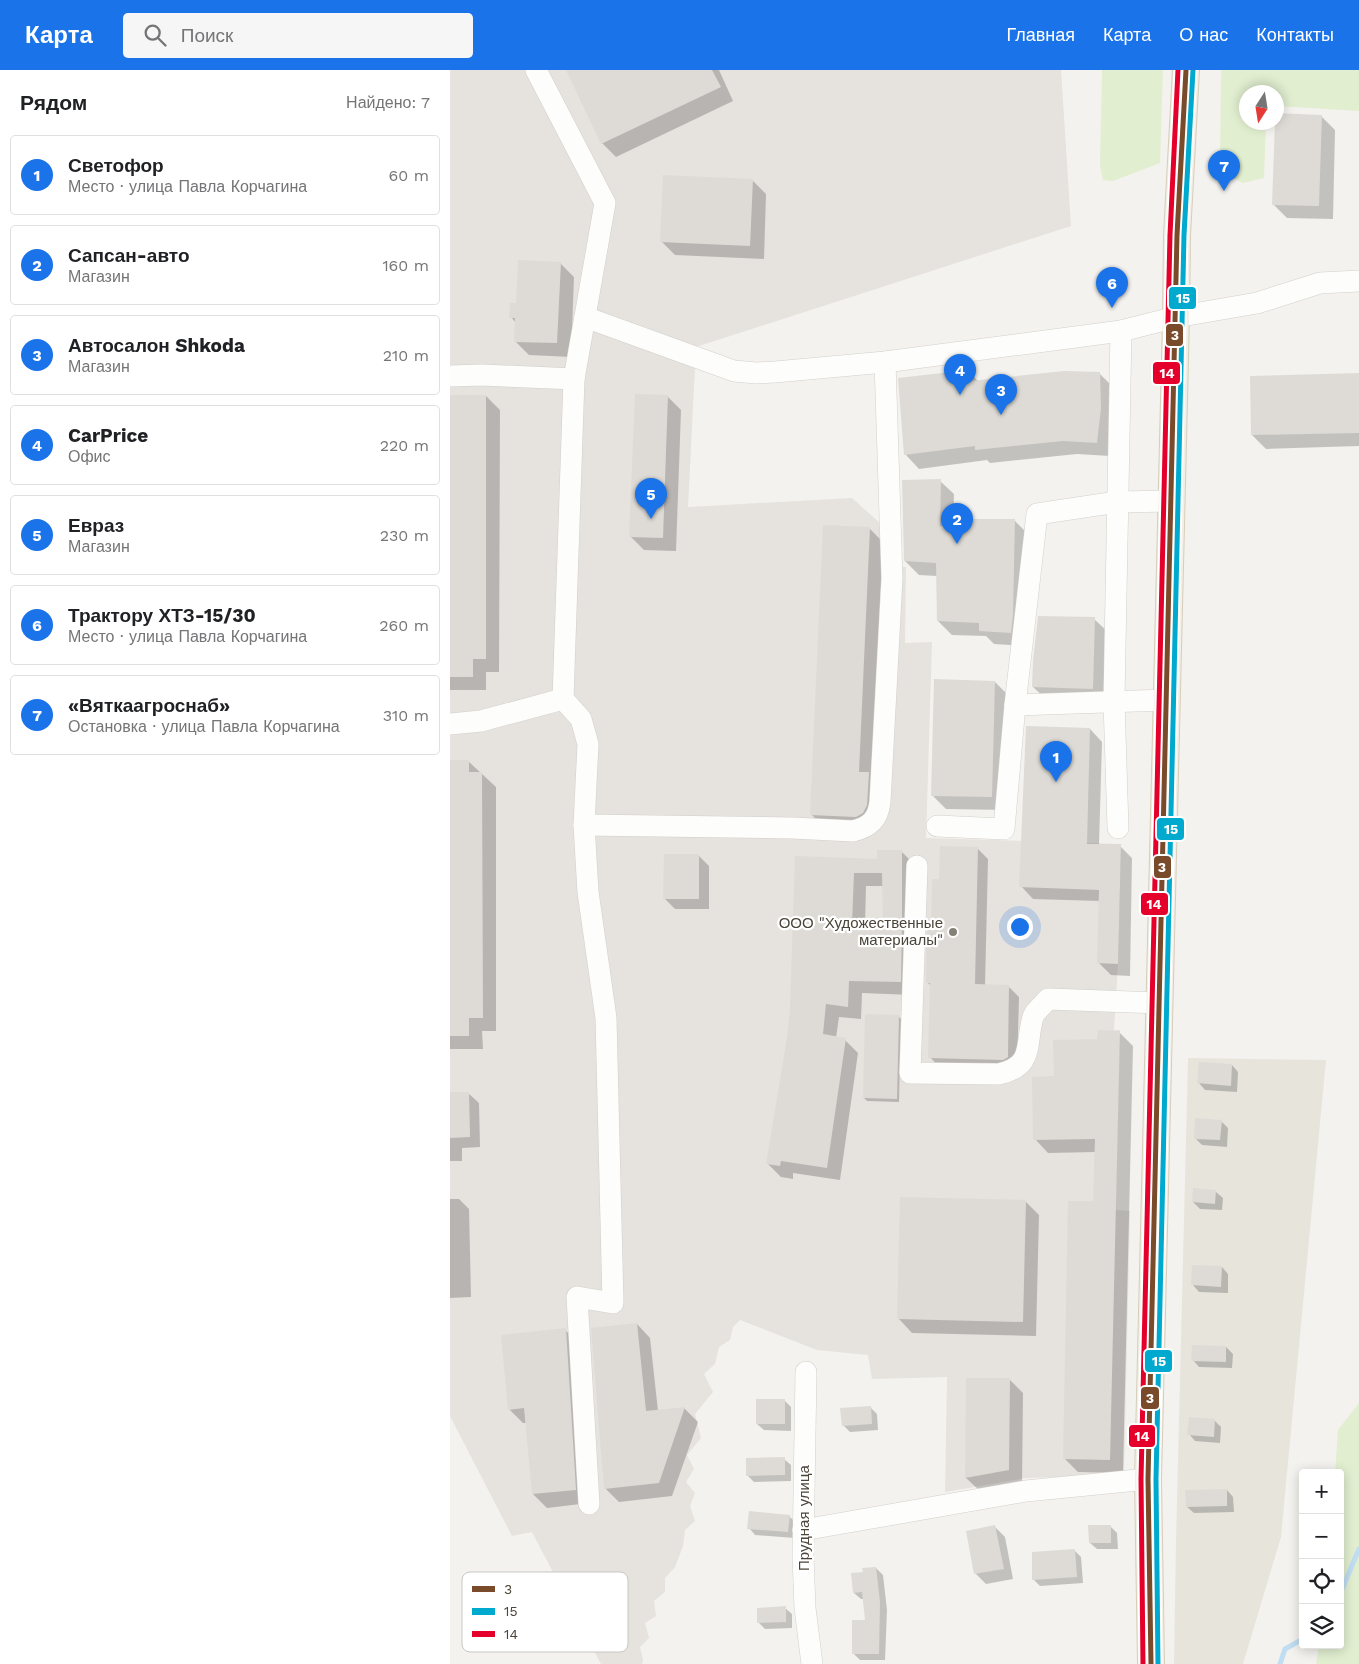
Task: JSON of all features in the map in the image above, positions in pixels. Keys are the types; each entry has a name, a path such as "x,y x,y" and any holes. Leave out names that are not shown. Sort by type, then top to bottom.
{"main road":[{"path":"1152,1664 1148,1479 1177,235 1186,70"}],"street":[{"path":"536,70 604,203 574,379 563,699 581,719 588,744 584,825 588,892 606,1018 613,1303 576,1297 589,1504"},
{"path":"585,317 734,371 756,374 885,362 1121,331 1176,318 1257,304 1320,283 1359,281"},
{"path":"1118,828 1114,701 1121,331"},
{"path":"584,825 792,828 854,831 863,829 875,820 880,802 892,578 885,362"},
{"path":"450,376 482,375 574,379"},
{"path":"937,826 1004,829 1015,705 1037,514 1117,502 1172,500"},
{"path":"450,724 481,721 563,699"},
{"path":"1015,705 1166,700"},
{"path":"917,866 910,1072 999,1074 1018,1067 1025,1059 1030,1046 1033,1017 1048,999 1159,1003"},
{"name":"Прудная улица","path":"806,1372 803,1530 805,1599 812,1664"},
{"path":"803,1530 1026,1491 1148,1479"}],"shaded area":[{"path":"450,70 1061,70 1071,226 696,347 688,507 852,498 881,524 884,567 906,567 905,643 932,642 926,838 1121,844 1118,964 1114,1030 1120,1030 1115,1210 1130,1211 1124,1475 1026,1478 945,1492 947,1377 872,1379 868,1355 817,1350 740,1320 733,1327 730,1340 719,1347 715,1364 704,1374 713,1392 695,1414 701,1438 687,1455 694,1469 686,1482 695,1493 690,1506 695,1521 685,1530 683,1546 675,1567 665,1578 665,1592 654,1601 656,1616 645,1623 649,1638 640,1647 642,1664 601,1664 595,1652 628,1652 628,1572 553,1572 532,1532 512,1536 450,1416"},
{"path":"1188,1058 1326,1060 1281,1537 1243,1664 1174,1664"}],"green space":[{"path":"1102,70 1163,70 1160,163 1113,181 1103,180 1100,165"},
{"path":"1221,70 1359,70 1359,111 1284,106 1284,85 1239,85 1239,130 1266,130 1264,178 1243,183 1220,171"},
{"path":"1359,1403 1359,1664 1316,1664 1318,1649 1344,1649 1344,1469 1335,1469 1338,1430"}],"building":[{"path":"566,70 712,70 721,87 601,144"},
{"path":"1284,113 1322,115 1319,206 1272,205 1275,130 1284,130"},
{"path":"663,175 753,179 750,246 660,242"},
{"path":"518,260 561,262 557,343 514,342 515,318 509,318 510,303 516,303"},
{"path":"969,370 970,381 1064,371 1100,372 1101,408 1097,443 1063,441 975,450 975,446 904,455 898,378"},
{"path":"1359,373 1359,433 1251,435 1250,376"},
{"path":"635,394 668,395 663,538 629,537"},
{"path":"450,395 486,395 486,659 473,659 473,677 450,677"},
{"path":"941,479 940,526 969,525 971,519 1015,519 1011,633 979,631 979,623 937,621 936,563 904,561 902,480"},
{"path":"823,525 870,527 859,772 869,772 867,805 863,813 856,817 810,815"},
{"path":"1038,616 1095,617 1093,689 1032,687"},
{"path":"934,679 995,681 992,797 931,796"},
{"path":"1026,726 1090,728 1087,844 1121,844 1118,964 1097,963 1099,890 1019,887"},
{"path":"450,760 469,760 469,772 482,772 483,1018 469,1018 469,1036 450,1036"},
{"name":"ООО \"Художественные материалы\"","path":"940,846 978,847 975,984 1009,985 1008,1057 1003,1060 928,1058 930,983 926,983 927,926 931,926 932,879 939,879"},
{"path":"877,850 902,850 901,982 849,981 848,1007 826,1004 823,1034 846,1038 827,1168 781,1161 780,1166 766,1164 787,1038 790,1008 795,856 877,859","holes":["854,873 882,873 883,925 852,924"]},
{"path":"664,854 699,854 699,899 663,899"},
{"path":"865,1014 899,1015 897,1099 863,1098"},
{"path":"1098,1030 1120,1031 1110,1460 1063,1459 1068,1201 1093,1201 1095,1139 1033,1140 1032,1077 1054,1076 1053,1040 1097,1039"},
{"path":"1199,1062 1232,1064 1231,1086 1197,1083"},
{"path":"450,1092 469,1092 470,1137 450,1138"},
{"path":"1195,1118 1222,1120 1220,1140 1194,1139"},
{"path":"1193,1188 1216,1190 1215,1204 1192,1202"},
{"path":"900,1197 1026,1200 1023,1322 897,1319"},
{"path":"1192,1265 1222,1266 1221,1287 1191,1285"},
{"path":"637,1323 646,1411 685,1407 659,1483 604,1489 591,1328"},
{"path":"566,1328 576,1490 532,1494 524,1408 508,1410 501,1335"},
{"path":"1192,1345 1226,1346 1226,1362 1191,1361"},
{"path":"966,1378 1010,1378 1009,1470 965,1478"},
{"path":"756,1399 785,1399 785,1424 756,1424"},
{"path":"871,1406 872,1424 842,1426 840,1408"},
{"path":"1189,1417 1215,1419 1214,1437 1187,1435"},
{"path":"785,1457 785,1475 746,1476 746,1458"},
{"path":"1227,1489 1227,1506 1186,1507 1185,1490"},
{"path":"749,1511 790,1515 788,1532 747,1529"},
{"path":"995,1525 1004,1569 974,1574 966,1531"},
{"path":"1088,1525 1111,1525 1111,1543 1089,1543"},
{"path":"1075,1549 1077,1577 1032,1580 1032,1552"},
{"path":"876,1567 880,1602 879,1654 852,1654 852,1620 865,1620 862,1592 853,1593 851,1573 863,1572 862,1568"},
{"path":"786,1606 786,1622 757,1623 757,1608"}],"waterway":[{"path":"1344,1585 1359,1549"},
{"path":"1280,1664 1285,1649 1299,1641"}],"transit line":[{"name":"14","path":"1143,1664 1141,1479 1170,235 1178,70"},
{"name":"3","path":"1151,1664 1148,1479 1177,235 1186,70"},
{"name":"15","path":"1158,1664 1156,1479 1184,235 1193,70"}],"place":[{"name":"«Вяткаагроснаб»","path":"1224,191"},
{"name":"Трактору ХТЗ-15/30","path":"1112,308"},
{"name":"CarPrice","path":"960,395"},
{"name":"Автосалон Shkoda","path":"1001,415"},
{"name":"Евраз","path":"651,519"},
{"name":"Сапсан-авто","path":"957,544"},
{"name":"Светофор","path":"1056,782"},
{"name":"ООО \"Художественные материалы\"","path":"953,932"}]}
